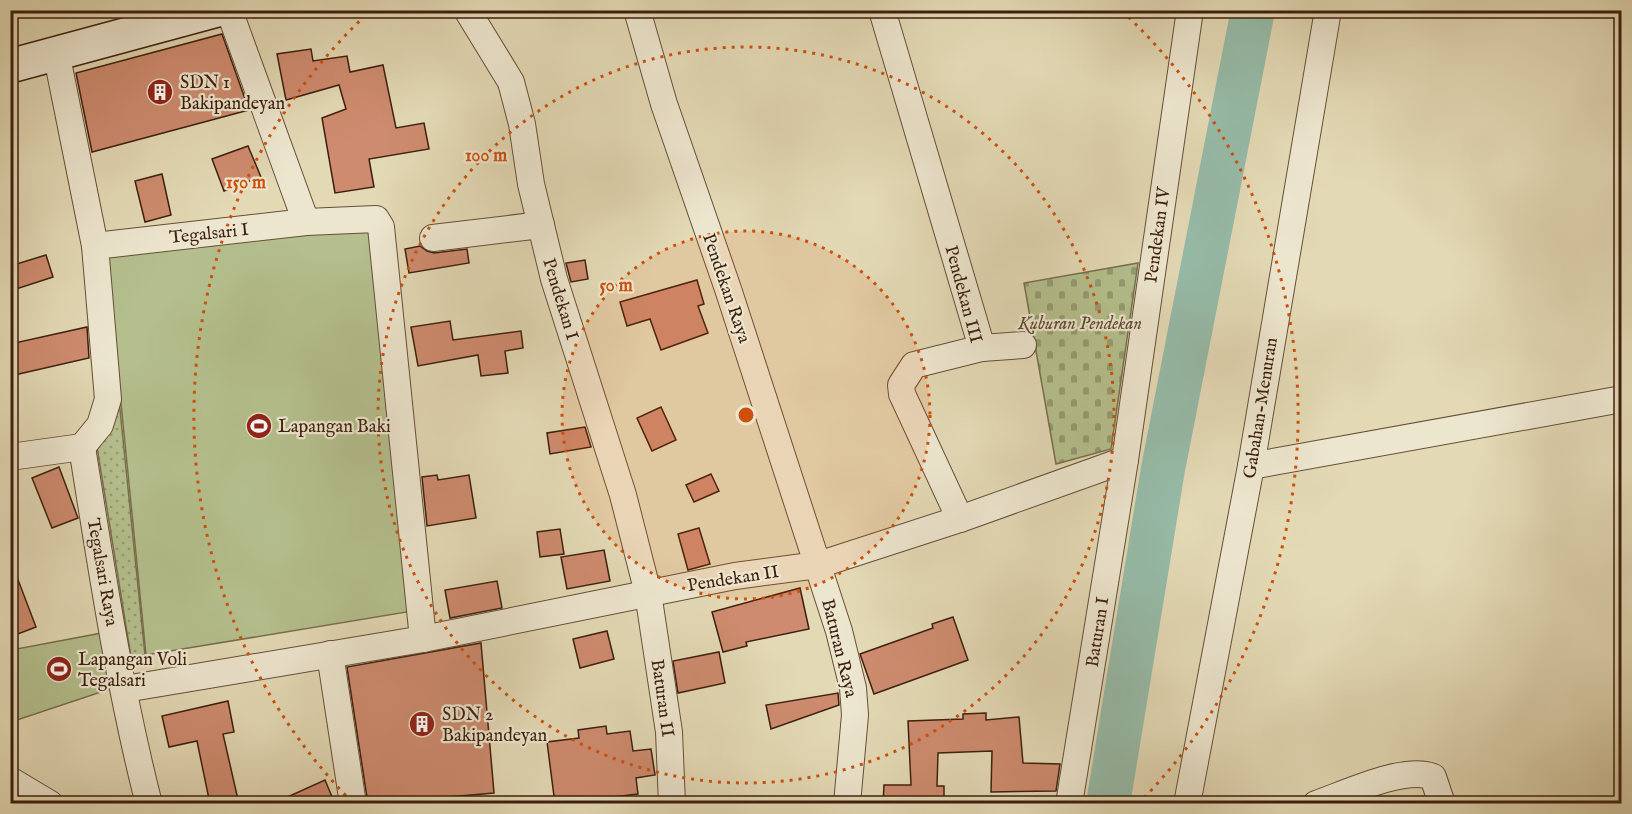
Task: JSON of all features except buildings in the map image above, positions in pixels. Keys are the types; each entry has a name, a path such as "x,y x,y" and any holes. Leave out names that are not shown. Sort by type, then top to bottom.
{"main road":[{"path":"10,66 217,10"}],"street":[{"path":"229,10 306,222"},
{"name":"Pendekan I","path":"467,10 511,82 522,124 531,183 554,279 623,495 648,593"},
{"name":"Pendekan Raya","path":"637,10 664,104 818,565"},
{"name":"Pendekan III","path":"882,10 982,348 914,365 901,385 902,394 960,519"},
{"name":"Pendekan IV","path":"1125,460 1190,10"},
{"name":"Gabahan-Menuran","path":"1187,804 1251,466 1328,10"},
{"path":"10,457 82,447 100,424 108,399 95,246 56,52"},
{"name":"Tegalsari I","path":"95,246 306,222 376,219 381,227 423,639"},
{"path":"433,238 541,225"},
{"path":"982,348 1023,345"},
{"path":"1251,466 1622,399"},
{"name":"Tegalsari Raya","path":"82,447 97,546 132,737 149,804"},
{"name":"Pendekan II","path":"125,689 423,639 735,576 818,565 960,519 1125,460"},
{"name":"Baturan I","path":"1069,804 1125,460"},
{"name":"Baturan Raya","path":"818,565 839,631 853,688 855,725 848,804"},
{"name":"Baturan II","path":"648,593 669,732 672,804"},
{"path":"330,654 353,804"},
{"path":"1316,804 1405,774 1422,772 1432,777 1442,804"},
{"path":"10,780 50,804"}],"green space":[{"name":"Lapangan Baki","path":"367,210 419,610 146,655 105,242"},
{"name":"Kuburan Pendekan","path":"1138,263 1111,449 1056,464 1024,283"},
{"path":"119,400 145,655 131,657 97,447"},
{"name":"Lapangan Voli Tegalsari","path":"102,633 110,689 11,722 11,650"}],"waterway":[{"path":"1108,804 1163,469 1253,10"}],"place":[{"name":"SDN 1 Bakipandeyan","path":"160,92"},
{"name":"Lapangan Baki","path":"259,426"},
{"name":"Lapangan Voli Tegalsari","path":"59,669"},
{"name":"SDN 2 Bakipandeyan","path":"422,724"}]}
